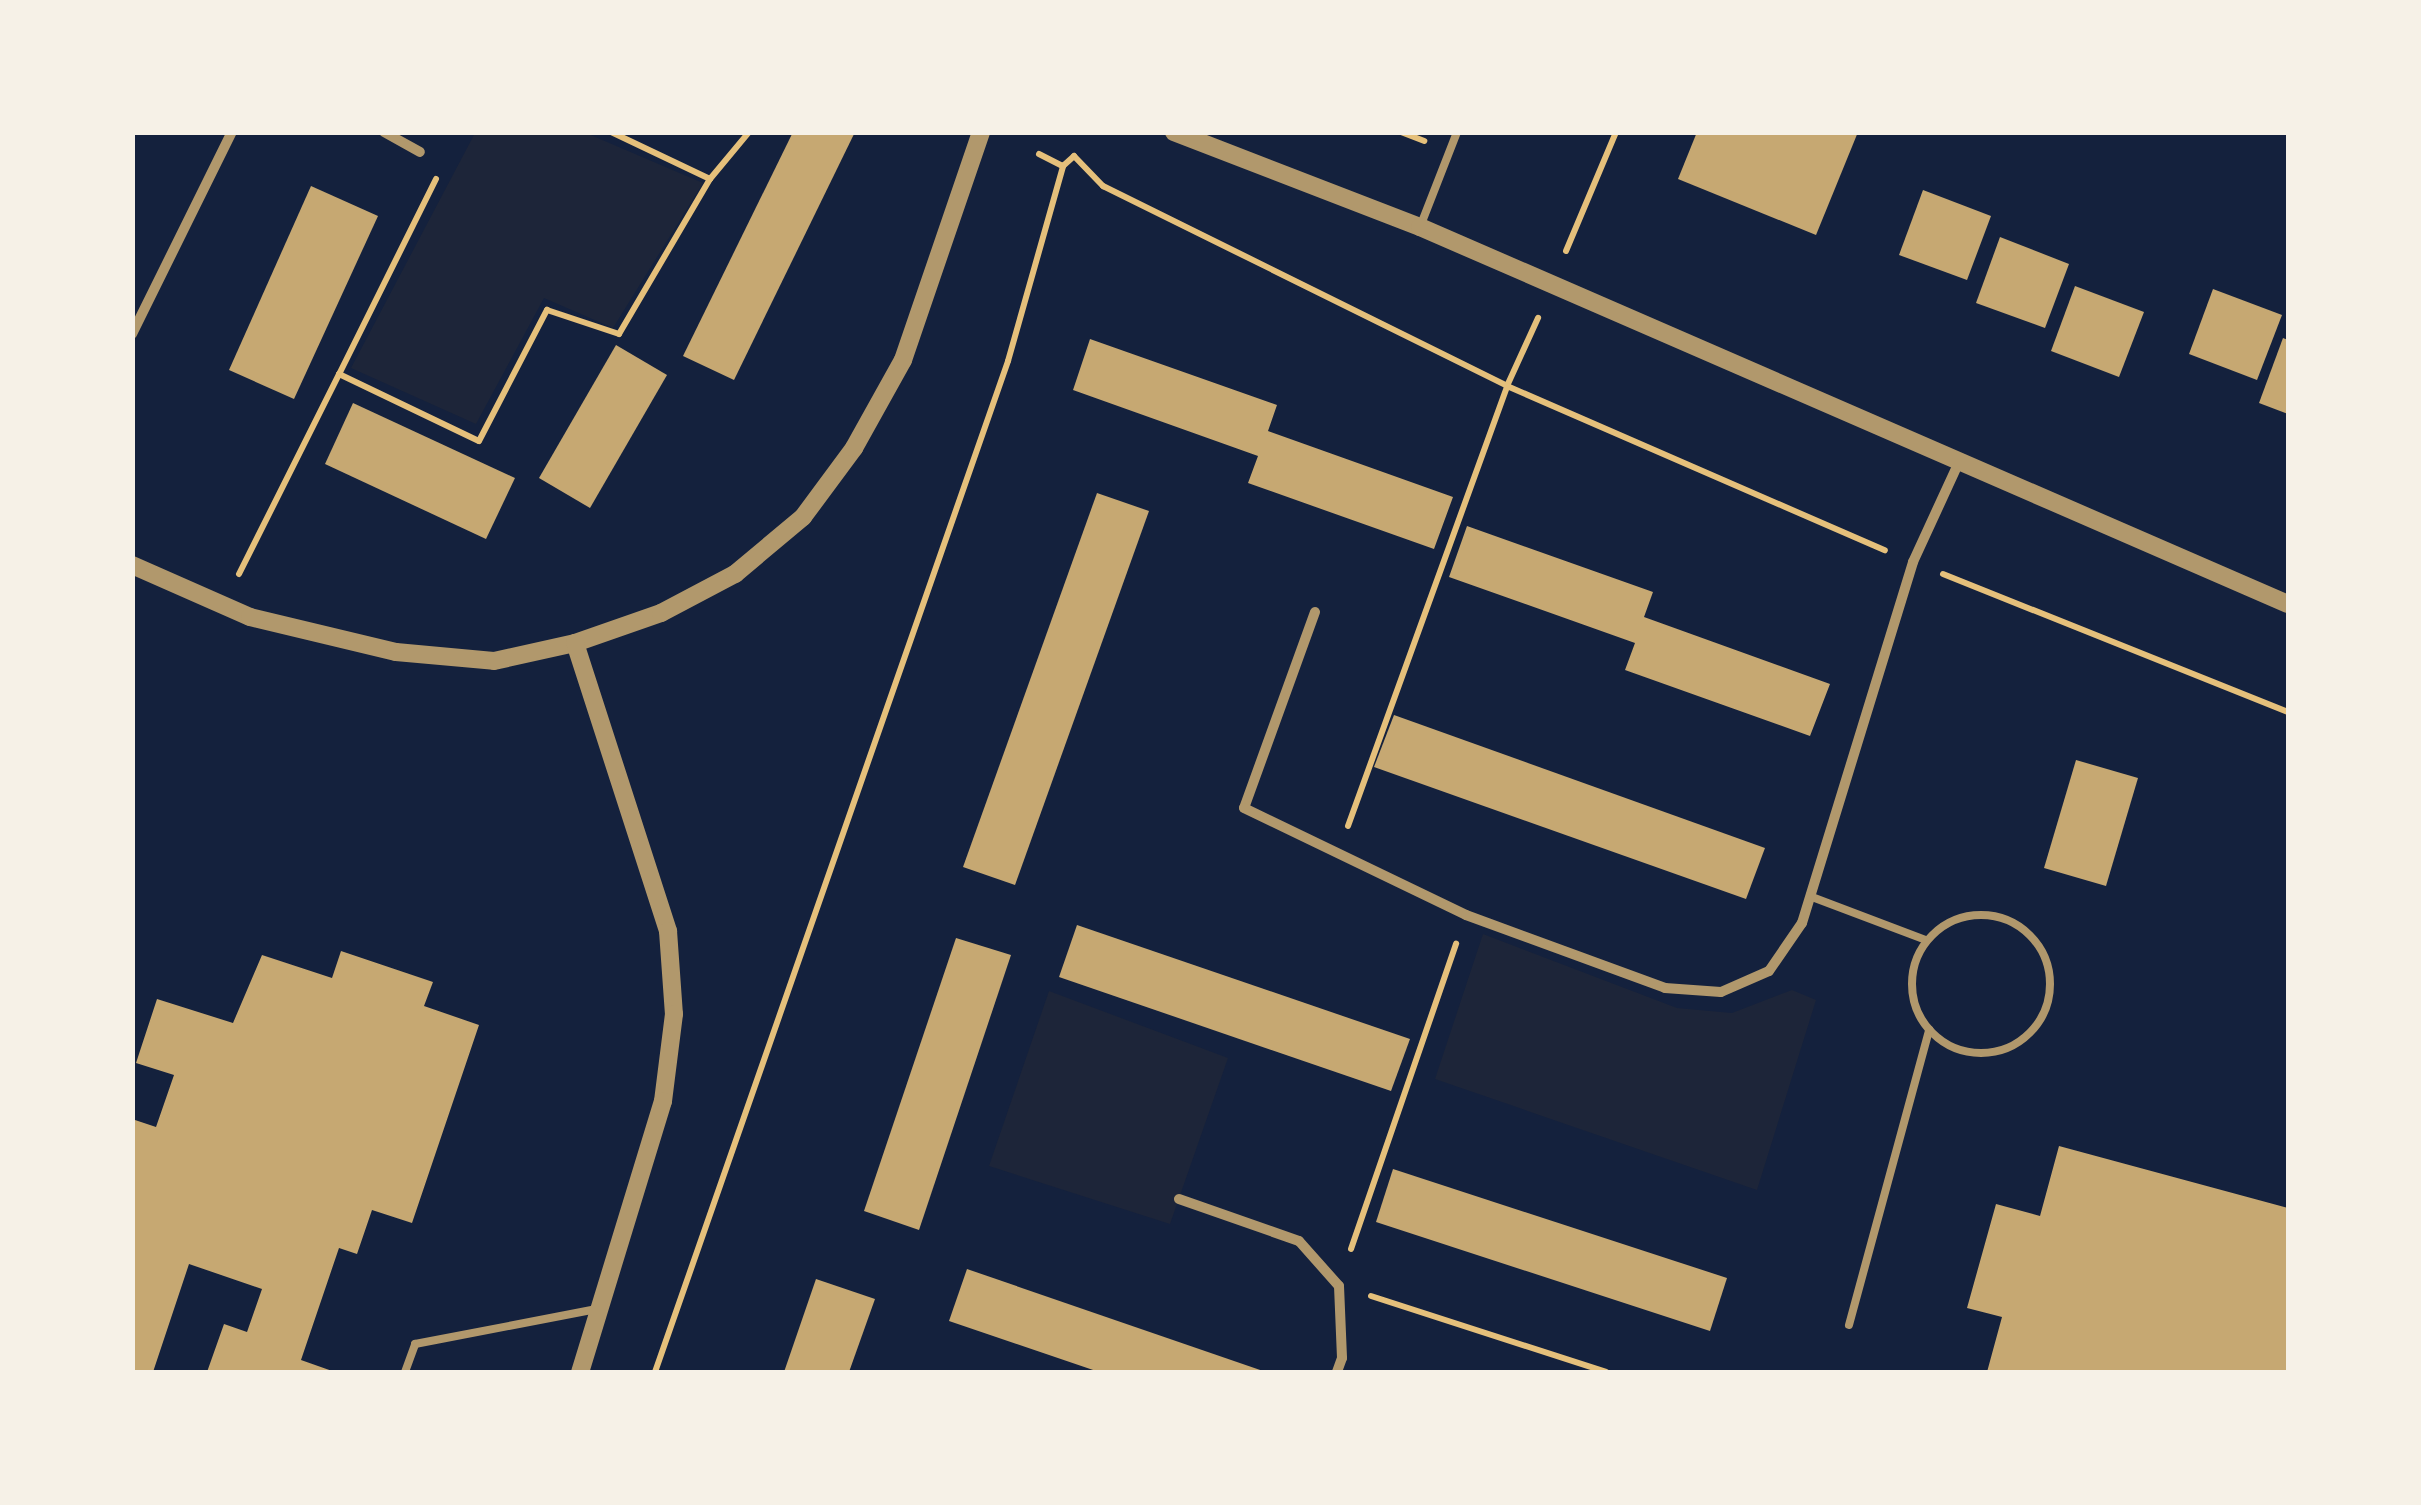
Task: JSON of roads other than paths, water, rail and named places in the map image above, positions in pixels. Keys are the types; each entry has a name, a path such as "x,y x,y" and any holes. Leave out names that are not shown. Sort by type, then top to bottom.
{"street":[{"path":"132,334 232,132"},
{"path":"384,132 420,152"},
{"path":"132,565 223,607 416,654 494,661 574,643 661,613 734,574 803,517 854,448 902,360 981,132"},
{"path":"1174,132 1420,227 2288,604"},
{"path":"1315,612 1244,808 1466,915 1665,988 1721,992 1769,971 1802,923 1913,562 1961,459"},
{"path":"574,643 668,932 674,1014 663,1101 580,1372"},
{"path":"1179,1199 1299,1242 1339,1286 1342,1358 1336,1372"}],"lane":[{"path":"1420,227 1456,132"},
{"path":"1812,897 1926,940"},
{"path":"1977,914 2010,922 2028,933 2044,956 2050,987 2040,1020 2016,1044 2002,1050 1960,1050 1929,1030 1918,1012 1912,982 1926,940 1954,920 1977,914"},
{"path":"1849,1325 1929,1030"},
{"path":"406,1372 415,1344 599,1309"}]}
